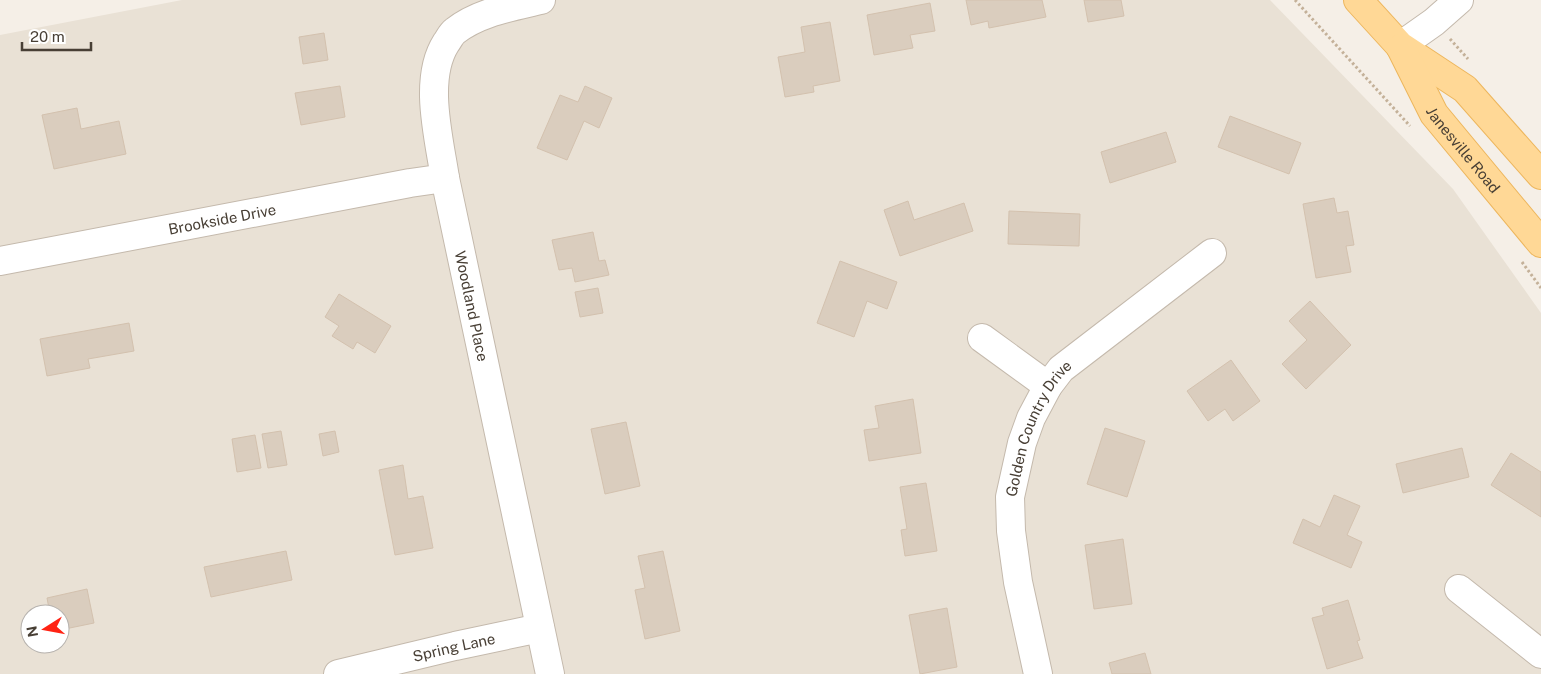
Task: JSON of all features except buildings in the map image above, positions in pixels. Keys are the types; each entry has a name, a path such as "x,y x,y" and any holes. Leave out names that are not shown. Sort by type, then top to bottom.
{"main road":[{"name":"Janesville Road","path":"1358,0 1400,46 1465,90 1541,174"},
{"name":"Janesville Road","path":"1400,46 1434,114 1541,243"}],"street":[{"name":"Woodland Place","path":"541,0 496,11 472,20 453,32 440,53 435,75 435,108 445,178 550,674"},
{"path":"1400,46 1434,22 1459,0"},
{"name":"Brookside Drive","path":"0,262 410,183 445,178"},
{"name":"Golden Country Drive","path":"1038,674 1018,582 1011,531 1010,497 1022,443 1031,418 1048,386 1061,369 1212,253"},
{"path":"982,338 1048,386"},
{"path":"1459,589 1541,654"},
{"name":"Spring Lane","path":"338,674 540,628"}],"shaded area":[{"path":"182,0 1270,0 1453,189 1541,313 1541,674 0,674 0,35"}]}
